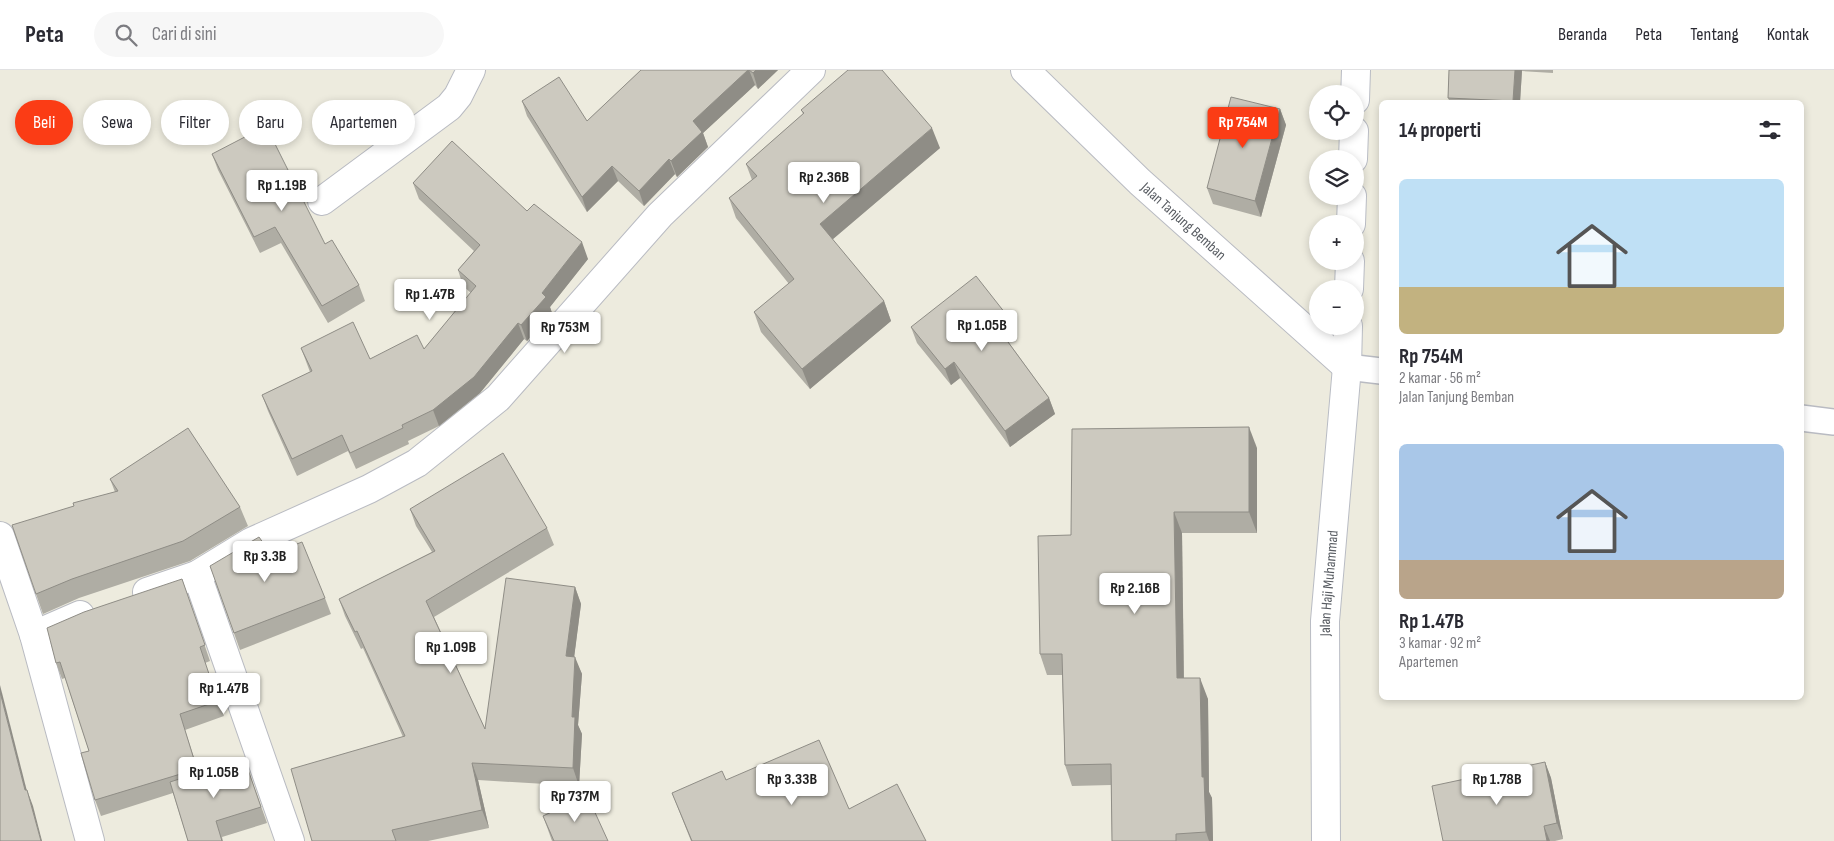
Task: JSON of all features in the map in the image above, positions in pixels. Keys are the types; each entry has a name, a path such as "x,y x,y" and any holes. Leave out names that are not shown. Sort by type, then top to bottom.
{"street":[{"path":"322,201 449,107 458,96 471,70"},
{"path":"34,635 113,603 197,575 251,542 369,489 417,464 498,398 660,215 811,70"},
{"name":"Jalan Tanjung Bemban","path":"1025,70 1140,182 1346,367"},
{"path":"1356,70 1356,85"},
{"name":"Jalan Haji Muhammad","path":"1326,841 1325,622 1348,335"},
{"path":"0,536 34,635 90,841"},
{"path":"197,575 290,841"}],"lane":[{"path":"1346,367 1379,371"},
{"path":"1804,418 1834,422"}],"building":[{"path":"641,70 748,70 693,121 702,132 671,161 669,159 639,191 612,166 582,197 522,101 559,77 587,121"},
{"path":"848,70 882,70 932,128 820,224 884,301 802,369 754,312 794,279 729,198 757,176 746,164 804,113 801,110"},
{"path":"1449,70 1515,70 1513,100 1448,98"},
{"path":"1231,97 1280,109 1255,201 1207,188"},
{"path":"239,140 239,145 276,145 325,244 332,240 359,285 322,306 275,227 254,237 212,154"},
{"path":"452,141 527,211 534,204 582,242 542,293 546,297 521,325 518,323 474,377 433,410 402,425 403,428 350,453 342,435 292,459 262,395 312,371 301,348 353,322 370,359 417,335 424,349 476,286 458,270 480,245 413,183"},
{"path":"976,276 1009,318 997,327 1049,398 1005,431 954,362 945,369 911,327"},
{"path":"1249,427 1249,512 1174,512 1177,678 1200,678 1202,777 1204,777 1206,832 1176,834 1176,841 1112,841 1111,764 1065,765 1062,654 1040,654 1038,536 1071,535 1072,429"},
{"path":"188,428 240,507 183,541 72,579 36,594 12,525 74,506 73,503 118,491 110,479"},
{"path":"503,453 547,528 426,601 485,729 506,578 575,587 566,656 575,657 572,717 575,717 573,768 472,763 482,810 392,830 396,841 312,841 291,769 405,736 357,631 355,632 339,599 435,551 410,509"},
{"path":"259,537 271,554 302,542 325,598 234,633 210,566"},
{"path":"182,579 205,645 200,647 218,701 180,714 197,769 95,800 81,753 89,751 60,662 56,663 47,628 84,612"},
{"path":"0,692 25,790 27,790 41,841 0,841"},
{"path":"819,740 849,809 897,784 926,841 692,841 672,793 722,771 726,780"},
{"path":"244,758 261,807 216,821 222,841 188,841 170,782"},
{"path":"1545,762 1557,823 1544,826 1547,841 1443,841 1432,786"},
{"path":"587,795 608,841 554,841 543,816"}]}
